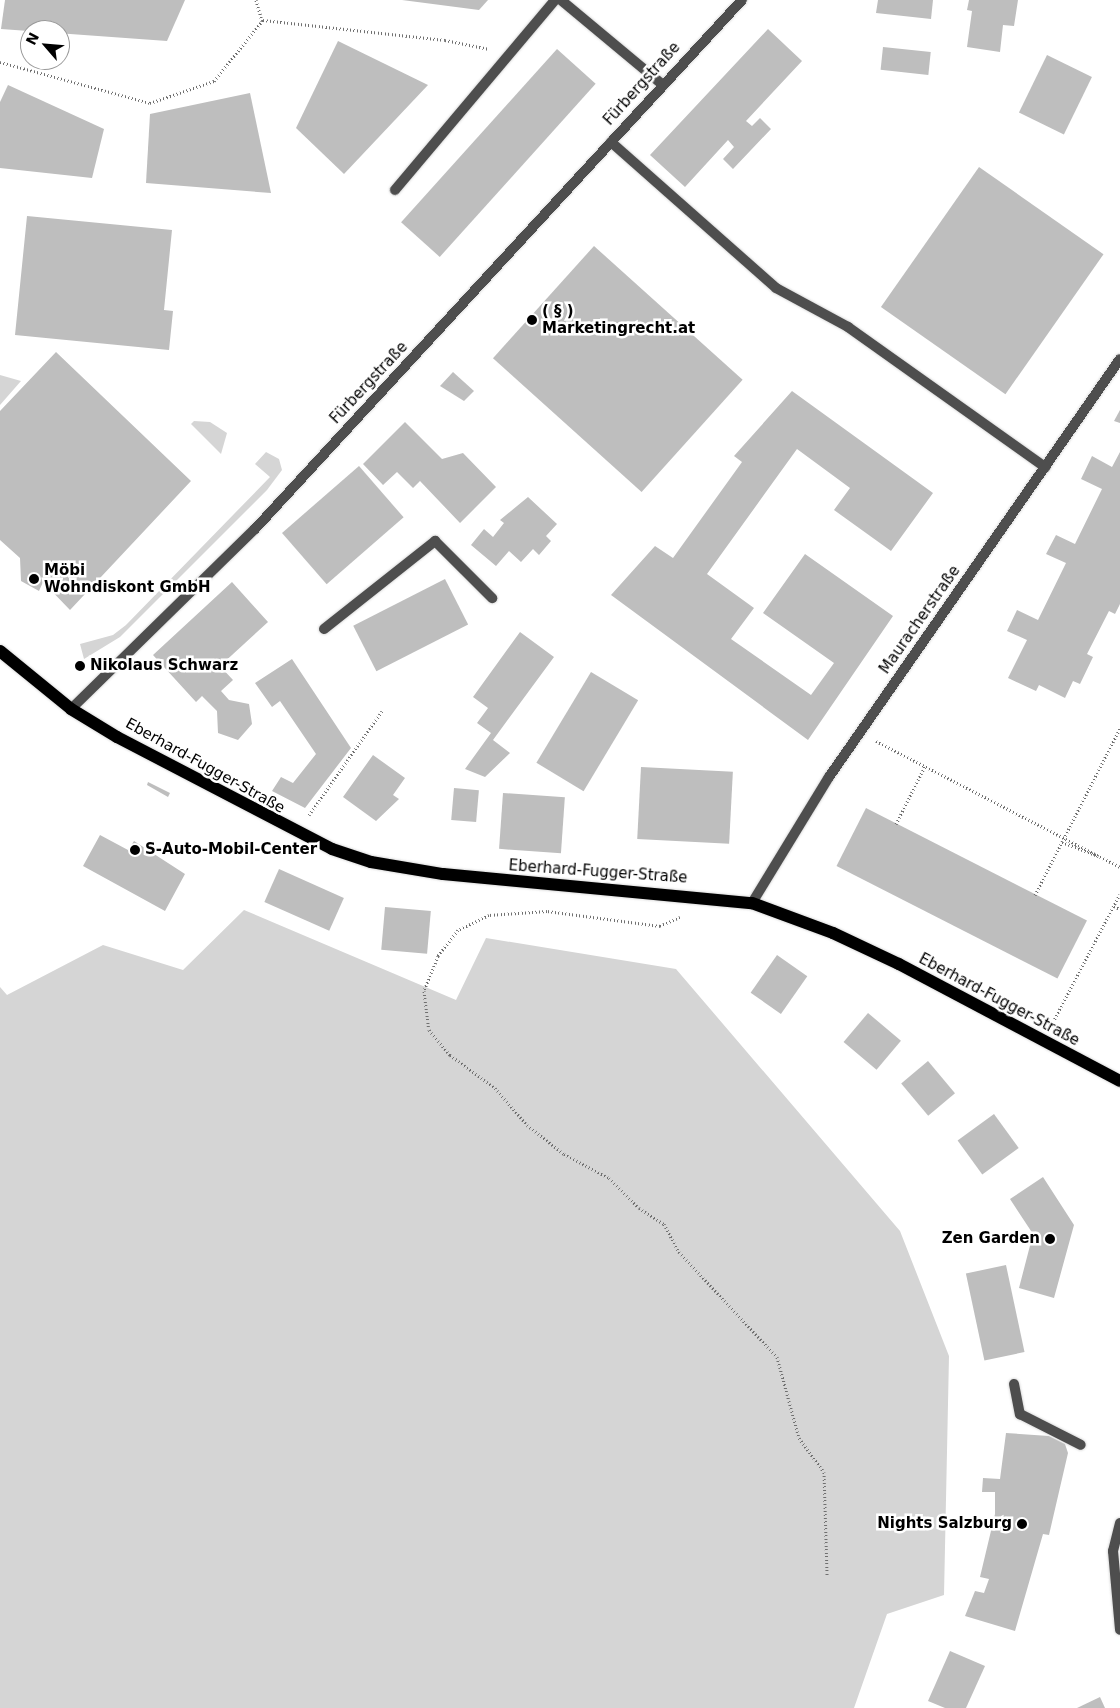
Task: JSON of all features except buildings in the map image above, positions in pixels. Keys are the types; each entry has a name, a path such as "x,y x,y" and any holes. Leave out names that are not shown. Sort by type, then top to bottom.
{"main road":[{"path":"0,651 71,709"},
{"name":"Eberhard-Fugger-Straße","path":"71,709 290,830 372,862 521,883 698,896 752,903 833,933 1120,1081"}],"street":[{"path":"395,190 506,53 555,0"},
{"path":"561,0 663,85"},
{"name":"Fürbergstraße","path":"71,709 255,529 742,0"},
{"path":"612,142 776,288 848,327 1045,467"},
{"name":"Mauracherstraße","path":"752,903 860,732 1120,359"},
{"path":"324,629 435,541 492,598"},
{"path":"1014,1384 1020,1414 1081,1444"},
{"path":"1120,1523 1113,1551 1120,1630"}],"path":[{"path":"256,0 262,22"},
{"path":"262,22 445,40 506,53"},
{"path":"0,62 150,103 214,82 262,22"},
{"path":"311,812 382,712"},
{"path":"1035,895 1120,728"},
{"path":"860,732 1062,840 1120,867"},
{"path":"896,824 925,766"},
{"path":"1043,1042 1120,894"},
{"path":"698,896 680,917 660,926 547,912 489,915 458,930 438,956 424,991 429,1030 450,1056 495,1088 527,1125 564,1154 609,1178 638,1208 664,1224 680,1252 777,1357 799,1438 824,1472 827,1575"},
{"path":"1114,906 1120,909"}],"shaded area":[{"path":"0,375 21,381 0,405"},
{"path":"194,421 210,422 227,433 221,454 191,424"},
{"path":"266,452 279,459 282,470 267,490 120,637 84,659 80,644 113,635 126,625 270,477 255,464"},
{"path":"244,910 456,1000 486,938 676,969 900,1231 949,1356 944,1595 887,1614 854,1708 0,1708 0,987 7,995 103,945 183,970"}],"place":[{"name":"( § ) Marketingrecht.at","path":"532,320"},
{"name":"Möbi Wohndiskont GmbH","path":"34,579"},
{"name":"Nikolaus Schwarz","path":"80,666"},
{"name":"S-Auto-Mobil-Center","path":"135,850"},
{"name":"Zen Garden","path":"1050,1239"},
{"name":"Nights Salzburg","path":"1022,1524"}]}
